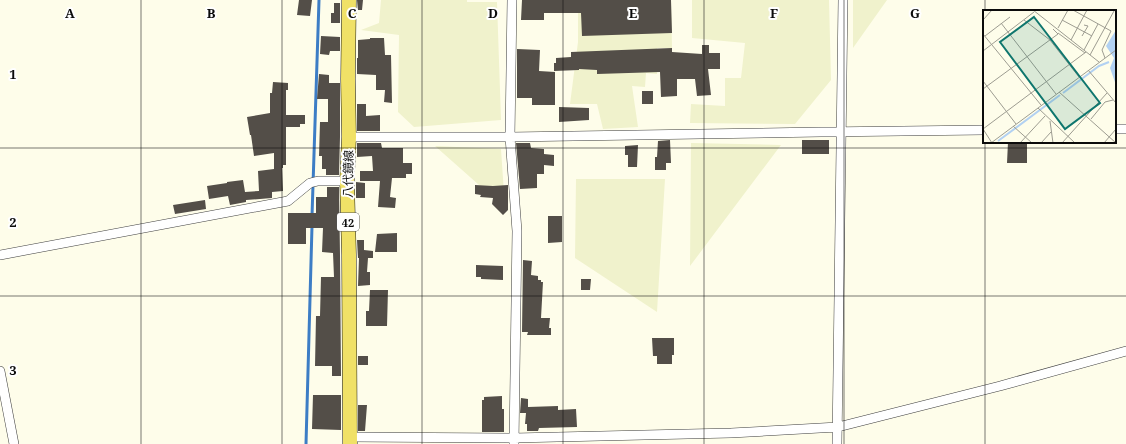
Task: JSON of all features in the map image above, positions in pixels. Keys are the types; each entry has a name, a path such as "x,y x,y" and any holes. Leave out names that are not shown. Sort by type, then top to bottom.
{"main road":[{"name":"八代鏡線","path":"349,0 349,137 347,181 350,440"}],"street":[{"path":"512,0 510,137 517,231 514,441"},
{"path":"837,444 842,132 842,0"},
{"path":"349,137 510,137 983,130"},
{"path":"0,255 288,202 314,182 347,181"},
{"path":"350,440 514,441 731,433 838,427 1000,386 1126,351"},
{"path":"0,372 14,444"}],"green space":[{"path":"381,0 467,0 467,2 497,2 501,120 414,127 398,112 399,35 361,30 379,23"},
{"path":"578,0 671,0 672,48 657,48 657,74 646,73 645,87 632,86 638,127 603,129 597,104 570,104 578,42"},
{"path":"692,0 829,0 831,80 795,124 690,123 691,104 725,106 725,78 741,78 745,43 692,38"},
{"path":"853,0 887,0 853,48"},
{"path":"691,143 781,145 690,266"},
{"path":"435,146 501,149 505,208"},
{"path":"576,179 665,179 657,312 575,258"}],"building":[{"path":"299,0 312,0 310,16 297,15"},
{"path":"357,0 363,0 362,10 358,11"},
{"path":"522,0 671,0 672,33 582,36 581,13 544,13 544,20 521,20"},
{"path":"334,3 340,3 340,23 331,23 331,13 334,13"},
{"path":"321,36 340,37 340,51 330,51 329,55 320,54"},
{"path":"384,38 385,55 391,55 392,103 384,102 385,90 376,90 376,75 357,74 358,40"},
{"path":"702,45 709,45 709,53 720,53 720,69 708,69 711,95 697,96 695,79 677,79 677,96 661,97 660,72 597,74 597,70 579,69 554,71 554,63 556,63 556,58 571,57 571,52 672,48 672,52 702,54"},
{"path":"517,49 540,50 539,71 555,72 555,105 532,105 532,98 517,98"},
{"path":"319,74 329,75 329,83 340,83 339,175 326,175 326,169 322,169 322,156 319,156 320,122 328,122 328,99 317,99"},
{"path":"273,82 288,83 288,90 286,90 286,115 305,115 305,124 300,124 300,127 286,127 286,165 283,165 282,168 283,191 272,192 272,198 246,200 246,202 230,205 228,196 209,199 207,186 227,182 243,180 245,192 259,191 258,171 274,169 274,153 254,156 247,117 270,113 270,93 272,93"},
{"path":"642,91 653,91 653,104 642,104"},
{"path":"357,104 366,104 366,116 380,115 380,131 357,131"},
{"path":"559,107 589,108 589,120 559,122"},
{"path":"670,140 671,163 666,163 666,170 655,170 655,157 657,157 658,141"},
{"path":"802,140 829,140 829,154 802,154"},
{"path":"357,143 381,143 382,148 403,148 403,163 412,163 412,174 406,174 406,178 392,178 390,197 396,198 395,208 378,207 380,181 360,181 360,171 373,171 372,156 357,157"},
{"path":"516,143 530,143 531,148 544,149 544,154 554,155 554,166 544,165 544,174 537,174 537,188 520,189"},
{"path":"1008,143 1027,143 1027,163 1007,163"},
{"path":"638,145 637,167 628,167 628,155 625,155 625,146"},
{"path":"356,182 365,183 365,198 356,198"},
{"path":"475,185 508,185 508,210 503,215 492,204 493,198 480,197 481,195 475,194"},
{"path":"327,187 339,187 341,376 332,376 332,366 315,366 316,316 320,316 321,277 334,277 333,253 322,252 323,228 306,228 306,244 288,244 288,213 316,213 316,197 327,197"},
{"path":"205,200 206,209 175,214 173,205"},
{"path":"548,216 562,216 562,242 548,243"},
{"path":"397,233 397,252 375,252 377,234"},
{"path":"357,240 364,240 364,250 373,251 373,258 368,258 367,272 370,272 370,285 358,286 359,258"},
{"path":"523,260 532,261 531,275 538,276 538,280 543,282 541,318 550,318 549,328 551,328 551,335 527,335 528,332 522,332"},
{"path":"476,265 503,266 503,280 481,279 481,277 476,277"},
{"path":"581,279 591,279 590,290 581,290"},
{"path":"370,290 388,290 387,326 366,326 366,311 369,311"},
{"path":"652,338 674,338 674,355 672,355 672,364 657,364 657,356 653,356"},
{"path":"358,356 368,356 368,365 358,365"},
{"path":"313,395 341,395 341,430 312,429"},
{"path":"502,396 502,409 504,409 504,432 482,432 482,400 484,400 484,397"},
{"path":"521,398 528,399 528,407 558,406 558,410 576,409 577,427 539,428 538,431 527,431 527,424 525,424 526,413 520,413"},
{"path":"358,405 367,405 365,431 358,431"}],"waterway":[{"path":"312,216 319,0"},
{"path":"306,444 312,226"}]}
